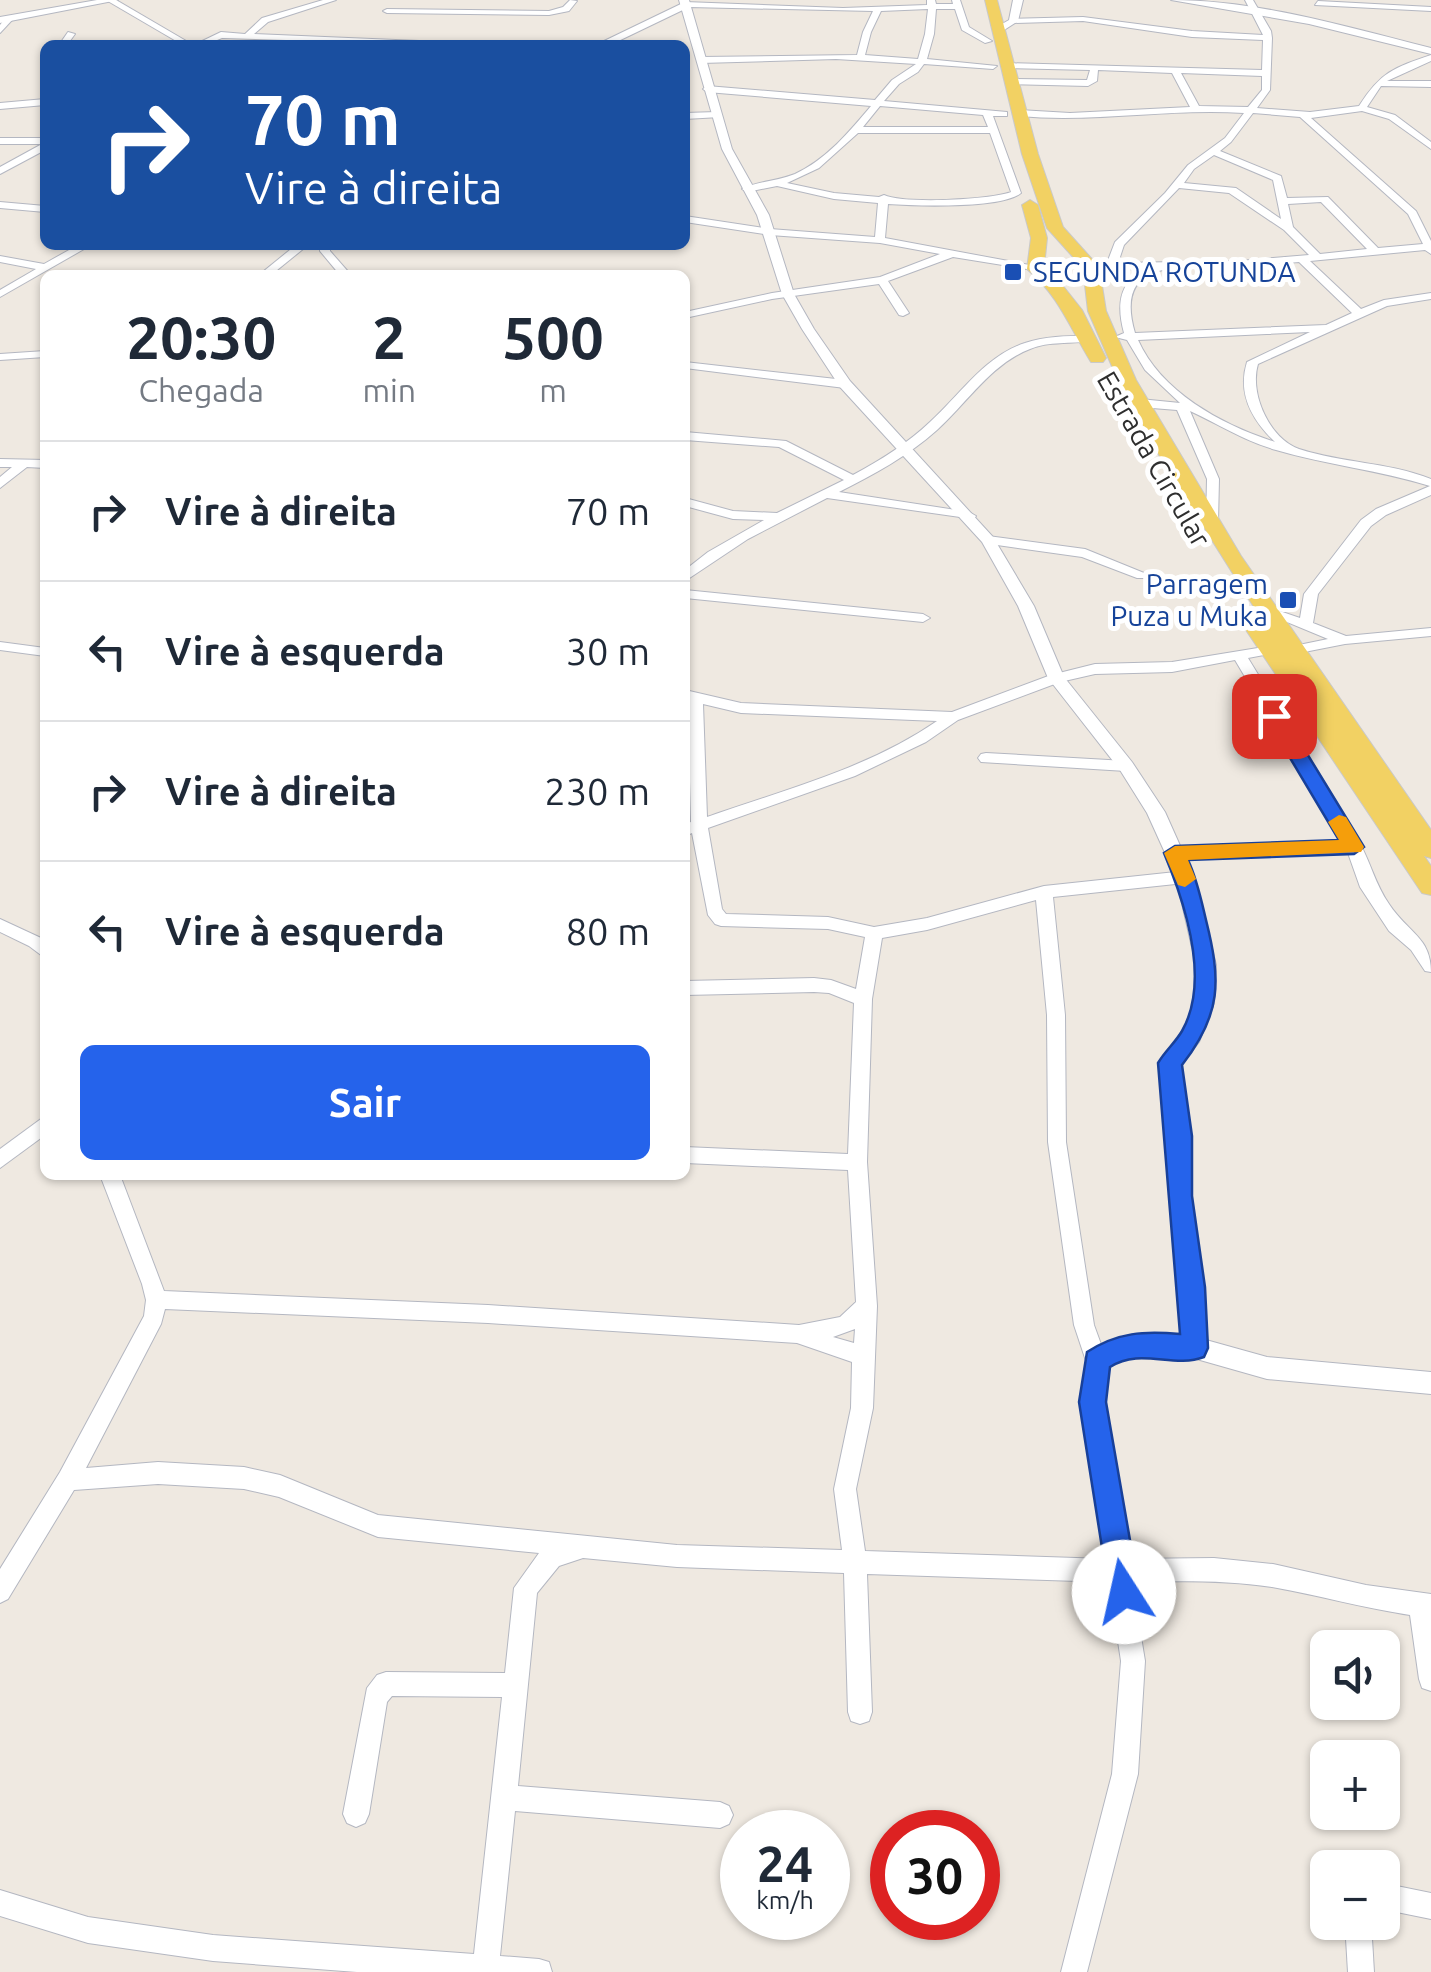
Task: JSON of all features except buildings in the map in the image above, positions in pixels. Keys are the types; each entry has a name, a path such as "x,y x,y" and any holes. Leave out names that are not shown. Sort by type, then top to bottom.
{"main road":[{"name":"Estrada Circular","path":"978,0 993,35 1015,116 1040,238 1041,269 1140,403 1266,610 1282,650 1431,849"},
{"name":"Estrada Circular","path":"991,0 993,35"},
{"name":"Estrada Circular","path":"1004,70 1015,116 1054,228 1087,268 1096,339 1142,444 1282,650 1431,886"},
{"path":"1053,255 1087,268 1070,281 1041,269 1053,255"}],"street":[{"path":"0,30 5,19 112,0 180,40"},
{"path":"247,36 265,20 332,0"},
{"path":"368,40 393,0"},
{"path":"1013,20 1018,0"},
{"path":"1176,0 1333,26 1431,50"},
{"path":"1111,267 1119,244 1212,151 1228,140 1266,90 1268,38 1248,0"},
{"path":"1409,0 1419,7"},
{"path":"382,20 549,13 566,9 573,2"},
{"path":"1316,2 1333,26"},
{"path":"1316,2 1431,9"},
{"path":"613,40 686,3 843,10 956,3 965,28 993,35 1013,20 1083,19 1192,34 1268,38"},
{"path":"686,3 701,60 701,88 717,116 727,150 770,232 788,294 845,384 988,540 1026,606 1056,678 1126,766 1156,812 1185,877 1206,965 1204,1003 1192,1036 1170,1063 1179,1136 1180,1196 1192,1287 1194,1348"},
{"path":"780,184 832,156 883,102 892,85 916,70 931,3"},
{"path":"861,56 867,32 880,7"},
{"path":"67,40 71,34"},
{"path":"210,40 221,35 315,40"},
{"path":"701,60 861,56 1091,82 1094,68"},
{"path":"1362,108 1378,84 1392,73 1431,58"},
{"path":"1004,70 1094,68 1266,73"},
{"path":"1176,72 1196,110"},
{"path":"1378,84 1431,84"},
{"path":"701,88 1015,116 1129,116 1196,110 1252,110 1304,116 1362,108 1379,111 1431,146"},
{"path":"1371,98 1379,111"},
{"path":"0,106 40,102"},
{"path":"748,188 780,184 817,192 953,201 1014,195 988,115"},
{"path":"690,116 717,116"},
{"path":"1087,268 1430,249 1412,213 1304,116"},
{"path":"858,130 994,130"},
{"path":"0,141 40,144"},
{"path":"0,170 40,147"},
{"path":"1212,151 1278,178 1288,228"},
{"path":"1177,185 1232,190 1288,228 1316,256"},
{"path":"880,240 884,198"},
{"path":"1283,201 1324,199 1374,250"},
{"path":"0,205 40,209"},
{"path":"1412,213 1431,213"},
{"path":"690,220 770,232 880,240 1041,269"},
{"path":"1119,244 1157,267"},
{"path":"42,270 77,250"},
{"path":"270,270 296,250"},
{"path":"325,250 342,270"},
{"path":"690,314 882,280 952,254"},
{"path":"1302,258 1359,314"},
{"path":"0,259 46,268"},
{"path":"1157,267 1133,280 1124,294 1132,336 1156,379 1187,408 1253,439 1296,452 1380,468 1431,487"},
{"path":"0,294 40,271"},
{"path":"882,280 903,313"},
{"path":"1296,452 1277,438 1248,394 1247,375 1253,362 1384,303 1431,296"},
{"path":"690,573 752,529 825,494 906,448 1009,355 1048,341 1330,328"},
{"path":"0,358 40,354"},
{"path":"690,366 845,384"},
{"path":"1140,403 1187,408"},
{"path":"1187,408 1213,479 1210,522"},
{"path":"690,436 782,444 852,478"},
{"path":"0,463 40,464"},
{"path":"0,484 23,464"},
{"path":"1306,623 1311,594 1366,523 1431,487"},
{"path":"825,494 969,516"},
{"path":"690,503 732,515 777,516"},
{"path":"732,515 752,529"},
{"path":"988,540 1085,553 1142,576"},
{"path":"690,595 922,618"},
{"path":"1266,610 1345,640"},
{"path":"692,828 850,772 907,746 953,717 1056,678 1096,669 1172,667 1238,654 1431,632"},
{"path":"0,646 40,651"},
{"path":"1238,654 1354,847 1368,887 1395,927 1417,946 1431,966"},
{"path":"953,717 741,708 690,696 692,828 714,911 721,920 828,923 874,934 927,924 1044,892 1185,877"},
{"path":"986,758 1126,766"},
{"path":"1175,853 1354,847"},
{"path":"1044,892 1056,1015 1058,1142 1084,1325 1097,1361 1092,1402 1133,1661 1125,1774 1074,1972"},
{"path":"0,925 40,947"},
{"path":"860,1712 855,1564 845,1489 858,1436 867,1306 857,1162 863,1000 874,934"},
{"path":"690,988 814,985 831,987 863,1000"},
{"path":"0,1160 40,1128"},
{"path":"690,1155 857,1162"},
{"path":"0,1591 68,1480 154,1317 156,1300 112,1180"},
{"path":"156,1300 488,1314 797,1334 863,1356"},
{"path":"797,1334 844,1324 867,1306"},
{"path":"1097,1361 1118,1347 1149,1344 1194,1348 1267,1368 1431,1383"},
{"path":"68,1480 158,1473 244,1478 280,1486 378,1526 676,1556 1244,1572 1425,1605 1431,1678"},
{"path":"486,1965 526,1588 552,1556 584,1547"},
{"path":"356,1814 376,1697 386,1684 516,1685"},
{"path":"504,1798 720,1815"},
{"path":"1400,1900 1431,1906"},
{"path":"0,1903 88,1930 213,1948 486,1965 539,1972"},
{"path":"1359,1940 1361,1972"}],"slow traffic":[{"path":"1185,879 1175,853 1354,847 1339,822"}],"place":[{"name":"SEGUNDA ROTUNDA","path":"1013,272"},
{"name":"Parragem Puza u Muka","path":"1288,600"}],"route":[{"path":"1124,1592 1100,1456 1092,1377 1097,1361 1118,1347 1149,1344 1194,1348 1192,1287 1180,1196 1179,1136 1170,1063 1178,1048 1192,1036 1204,1003 1206,965 1185,877 1175,853 1354,847 1274,716"}]}
